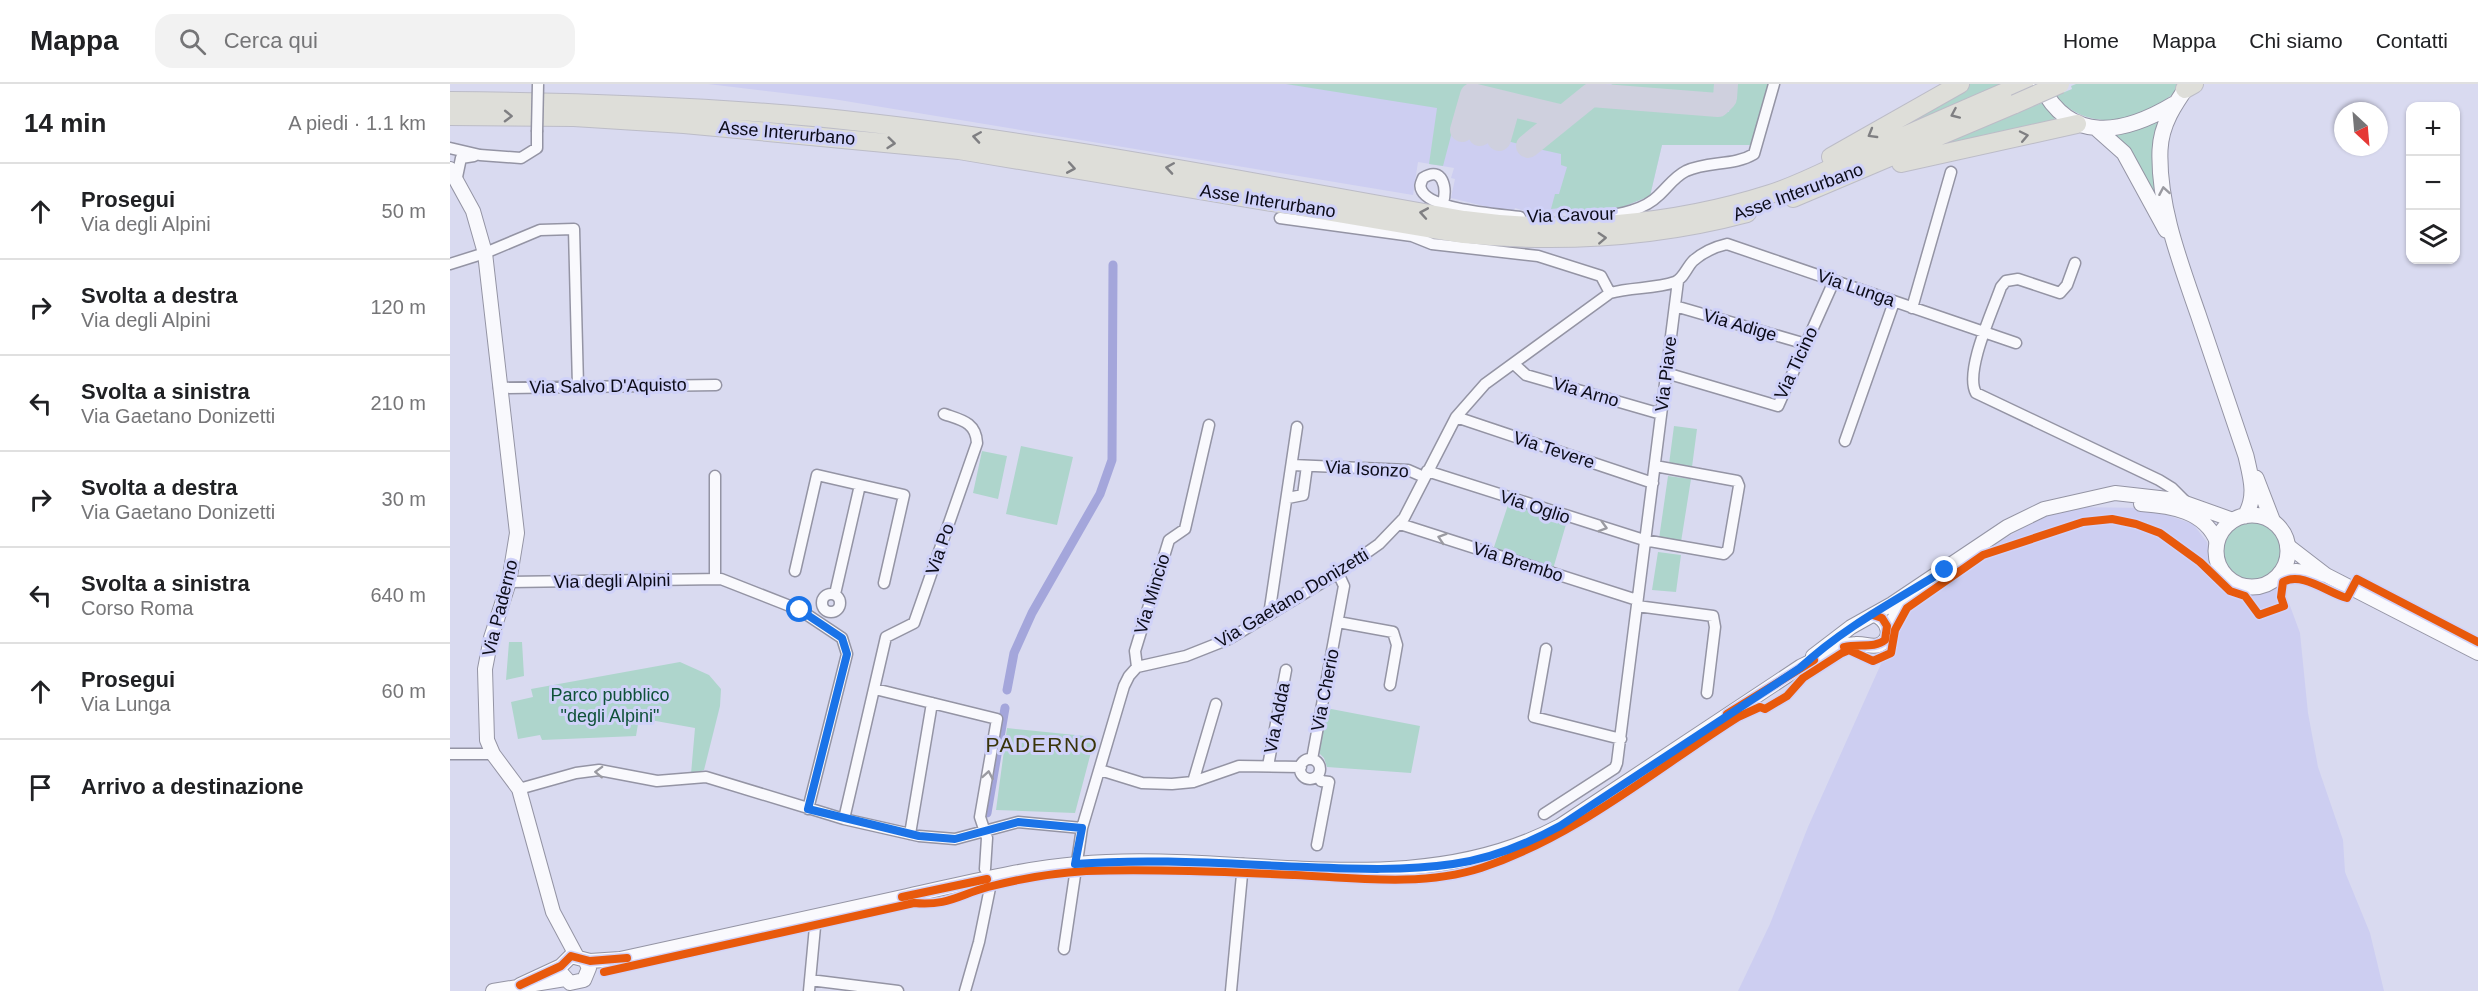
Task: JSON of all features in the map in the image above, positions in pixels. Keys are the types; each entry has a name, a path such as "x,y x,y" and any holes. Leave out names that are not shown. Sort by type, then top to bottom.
{"highway":[{"path":"1648,219 1662,212 1770,186 1803,173 1960,84"},
{"name":"Asse Interurbano","path":"450,101 674,106 868,123 961,135 1181,170 1503,226 1589,225 1648,219 1727,206 1772,194 2016,93 2060,84"},
{"name":"Asse Interurbano","path":"450,116 574,117 695,125 959,150 1464,234 1533,239 1628,236 1714,222 1771,206 1865,169 2016,93"},
{"path":"1865,169 1881,170 1916,159 2077,124"}],"main road":[{"path":"2040,84 2054,108 2077,124 2097,129 2117,128 2139,122 2174,104"},
{"path":"2189,86 2174,104 2160,148 2162,184 2176,249 2246,456 2273,522 2288,545 2287,560 2280,573 2259,587 2238,585 2220,568 2216,557 2217,542 2222,531 2252,505 2253,491 2246,456"},
{"path":"2097,129 2124,153 2176,249"},
{"path":"2239,518 2257,516 2273,522"}],"street":[{"name":"Via Paderno","path":"450,148 480,155 521,158 537,148 538,84"},
{"name":"Via Cavour","path":"1443,203 1476,212 1527,218 1615,215 1657,198 1671,181 1684,172 1701,166 1748,158 1754,154 1758,147 1774,84"},
{"name":"Via Paderno","path":"480,155 456,159 453,173 473,211 485,253 517,533 509,582 491,638 485,669 485,724 487,740 493,754 519,789 557,922 576,974"},
{"path":"1912,308 1951,172"},
{"path":"1280,218 1412,236 1432,244 1538,256 1601,276 1610,293"},
{"path":"450,264 485,253 540,230 574,229 578,386"},
{"name":"Via Lunga","path":"1678,281 1693,261 1709,250 1726,244 2016,343"},
{"path":"2075,264 2067,285 2060,293 2018,279 2006,281 1985,333 1973,371 1972,384 1976,393 2188,503 2239,518"},
{"name":"Via Gaetano Donizetti","path":"1137,667 1212,647 1338,573 1379,544 1400,524 1456,417 1485,384 1610,293 1632,287 1651,287 1678,281"},
{"name":"Via Piave","path":"1544,814 1615,768 1621,739 1678,281"},
{"name":"Via Ticino","path":"1666,373 1778,406 1834,281"},
{"path":"1845,441 1894,302"},
{"name":"Via Adige","path":"1675,306 1806,344"},
{"name":"Via Arno","path":"1514,364 1526,375 1661,414"},
{"name":"Via Salvo D'Aquisto","path":"499,388 716,385"},
{"name":"Via Po","path":"844,819 886,637 914,624 977,443 976,432 972,424 944,414"},
{"name":"Via Tevere","path":"1456,417 1653,483"},
{"name":"Via Mincio","path":"1137,667 1135,651 1168,540 1185,529 1209,425"},
{"path":"1269,615 1297,427"},
{"name":"Via Isonzo","path":"1292,465 1408,470 1426,474"},
{"name":"Via Isonzo","path":"1288,498 1303,495 1307,466"},
{"path":"1644,540 1724,554 1728,550 1739,486 1732,478 1655,466"},
{"name":"Via Oglio","path":"1426,474 1644,540"},
{"path":"795,571 817,475 904,495 884,583"},
{"path":"715,476 715,579"},
{"path":"800,610 822,604 829,612 835,611 841,603 835,594 860,485"},
{"path":"1800,668 1828,642 1945,570 2021,519 2057,505 2085,499 2115,493 2165,490"},
{"path":"2085,499 2156,505 2180,510 2205,522 2217,542"},
{"name":"Via Brembo","path":"1400,524 1637,603"},
{"path":"2288,545 2326,575 2478,653"},
{"path":"493,991 576,974 620,959 816,916 988,874 1075,864 1157,861 1393,869 1454,864 1488,856 1526,843 1560,826 1800,668 1842,647 1864,644 1873,646 1882,643 1902,607 1945,570"},
{"path":"2280,573 2296,571 2326,575"},
{"name":"Via Cherio","path":"1311,759 1344,586 1338,573"},
{"name":"Via degli Alpini","path":"509,582 715,579 755,590 800,610 842,638 847,654 808,809"},
{"path":"1637,603 1713,616 1715,627 1707,693"},
{"path":"1867,618 1882,618 1888,630"},
{"path":"1864,644 1858,635 1867,618"},
{"path":"1338,622 1393,632 1397,645 1390,685"},
{"path":"1546,649 1534,717 1621,739"},
{"path":"1064,949 1082,828 1124,686 1137,667"},
{"name":"Via Adda","path":"1268,766 1286,670"},
{"path":"875,689 997,718 980,817 987,838 988,874 966,991"},
{"path":"910,834 932,703"},
{"path":"1193,782 1216,704"},
{"path":"450,754 493,754"},
{"path":"1317,845 1329,782 1320,781 1319,765 1311,759 1303,763 1301,767 1304,776 1309,778 1318,775"},
{"name":"Via Adda","path":"1100,770 1142,783 1193,782 1239,766 1301,767"},
{"path":"519,789 576,773 599,770 657,782 706,777 808,809 910,834 955,839 1018,822 1082,828"},
{"path":"1232,991 1243,864"},
{"path":"816,916 810,985 895,991"}],"shaded area":[{"path":"708,84 1769,84 1753,145 1662,145 1650,196 1612,211 1535,214 1515,208 1513,213 1451,198 1455,179 1451,178 1454,168 1418,162 1413,195 833,99"},
{"path":"2072,507 2147,508 2193,524 2207,542 2212,567 2220,584 2232,592 2251,593 2287,584 2286,595 2300,633 2308,713 2318,767 2343,840 2345,872 2370,933 2384,991 1738,991 1770,924 1808,827 1906,608 1997,543 2045,515"}],"green space":[{"path":"1286,84 1593,84 1562,112 1467,89 1457,129 1453,128 1443,166 1429,164 1437,108"},
{"path":"1611,84 1722,84 1720,94 1714,99 1619,90"},
{"path":"1733,84 1769,84 1753,145 1662,145 1650,196 1612,211 1570,212 1570,207 1551,209 1555,194 1559,194 1567,167 1561,165 1561,154 1534,148 1584,105 1602,99 1729,112"},
{"path":"1969,84 2008,84 1872,142"},
{"path":"2076,84 2183,84 2169,97 2137,115 2103,120 2086,117 2070,109 2055,96 2072,89 2071,86"},
{"path":"1479,102 1483,103 1475,133 1466,131 1473,106"},
{"path":"2044,102 2056,121 1915,154 2021,109 2022,111"},
{"path":"1498,106 1502,107 1494,138 1484,135 1491,111"},
{"path":"1517,111 1553,119 1523,145 1503,140 1509,116"},
{"path":"2161,118 2160,207 2112,134"},
{"path":"1674,426 1697,429 1692,467 1669,464"},
{"path":"1021,446 1073,457 1057,525 1006,514"},
{"path":"982,451 1007,456 998,499 973,493"},
{"path":"1668,476 1691,479 1681,542 1659,539"},
{"path":"1509,502 1567,521 1553,569 1493,550"},
{"path":"2251,522 2268,527 2276,535 2281,552 2276,569 2268,577 2251,582 2234,577 2226,569 2221,552 2226,535 2234,527"},
{"path":"1658,552 1681,555 1676,592 1652,590"},
{"path":"509,642 522,642 524,676 506,680"},
{"name":"Parco pubblico \"degli Alpini\"","path":"680,662 709,675 721,689 720,706 704,770 691,774 695,728 639,718 636,736 542,740 540,735 518,739 511,702 533,697 531,689"},
{"path":"1326,708 1420,726 1411,773 1327,767 1324,758 1318,752"},
{"path":"1007,728 1095,737 1075,813 996,810"}],"waterway":[{"path":"1007,690 1014,653 1032,613 1100,494 1112,460 1113,265"},
{"path":"987,813 1005,708"}],"taxiway":[{"path":"1528,146 1591,95 1718,105 1725,98 1726,84"},
{"path":"1462,130 1472,95 1563,117"},
{"path":"1480,134 1488,102 1491,100"},
{"path":"1499,139 1509,104"}],"cycle path":[{"path":"604,972 914,903 936,903 1000,884 1062,873 1164,871 1388,880 1435,878 1481,868 1550,838 1582,820 1738,717 1760,707 1765,709 1787,696 1803,678 1842,653 1849,650 1873,661 1891,653 1895,630 1907,608 1983,555 2083,522 2112,519 2136,524 2160,533 2200,562 2230,591 2245,596 2259,615 2284,606 2281,597 2283,582 2290,579 2307,581 2347,598 2357,579 2478,642"},
{"path":"1844,647 1871,645 1885,640 1887,626 1882,618 1873,615"},
{"path":"1727,714 1814,660"},
{"path":"902,897 987,879"},
{"path":"520,985 561,966 571,956 590,961 627,958"}],"district":[{"name":"PADERNO","path":"1042,744"}],"route":[{"path":"800,610 842,638 847,654 808,809 919,836 955,839 971,837 1018,822 1082,828 1075,864 1157,861 1339,868 1414,868 1454,864 1488,856 1526,843 1560,826 1772,684 1800,668 1828,642 1864,618 1880,612 1945,570"}]}
